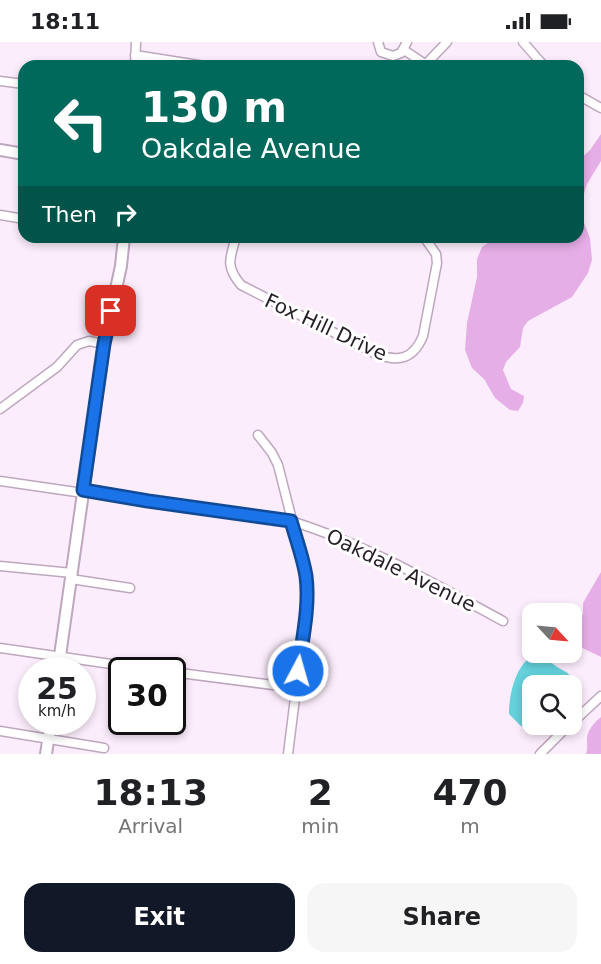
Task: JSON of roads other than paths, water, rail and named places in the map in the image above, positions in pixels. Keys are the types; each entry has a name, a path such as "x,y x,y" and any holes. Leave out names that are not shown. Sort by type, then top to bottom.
{"street":[{"path":"135,60 136,42"},
{"path":"378,42 381,51 389,56 398,56 406,46 419,60"},
{"path":"429,60 447,42"},
{"path":"523,42 539,60"},
{"path":"135,55 167,60"},
{"path":"0,81 18,83"},
{"path":"584,98 601,108"},
{"path":"0,150 18,153"},
{"path":"0,215 18,218"},
{"path":"60,656 104,344 121,266 123,243"},
{"name":"Fox Hill Drive","path":"235,243 229,266 233,276 241,285 274,304 376,354 397,360 410,354 419,345 423,336 437,263 436,254 428,243"},
{"path":"0,409 57,367 77,345 89,341 104,344"},
{"path":"258,435 278,465 306,575 307,602 288,754"},
{"name":"Oakdale Avenue","path":"0,481 291,521 410,571 503,621"},
{"path":"0,566 71,576 130,588"},
{"path":"0,648 108,663"},
{"path":"186,674 296,688"},
{"path":"582,714 601,696"},
{"path":"0,731 104,748"},
{"path":"46,754 49,735"},
{"path":"540,754 560,735"}],"water":[{"path":"552,663 570,675 522,675 521,726 509,714 512,688 524,664"}]}
